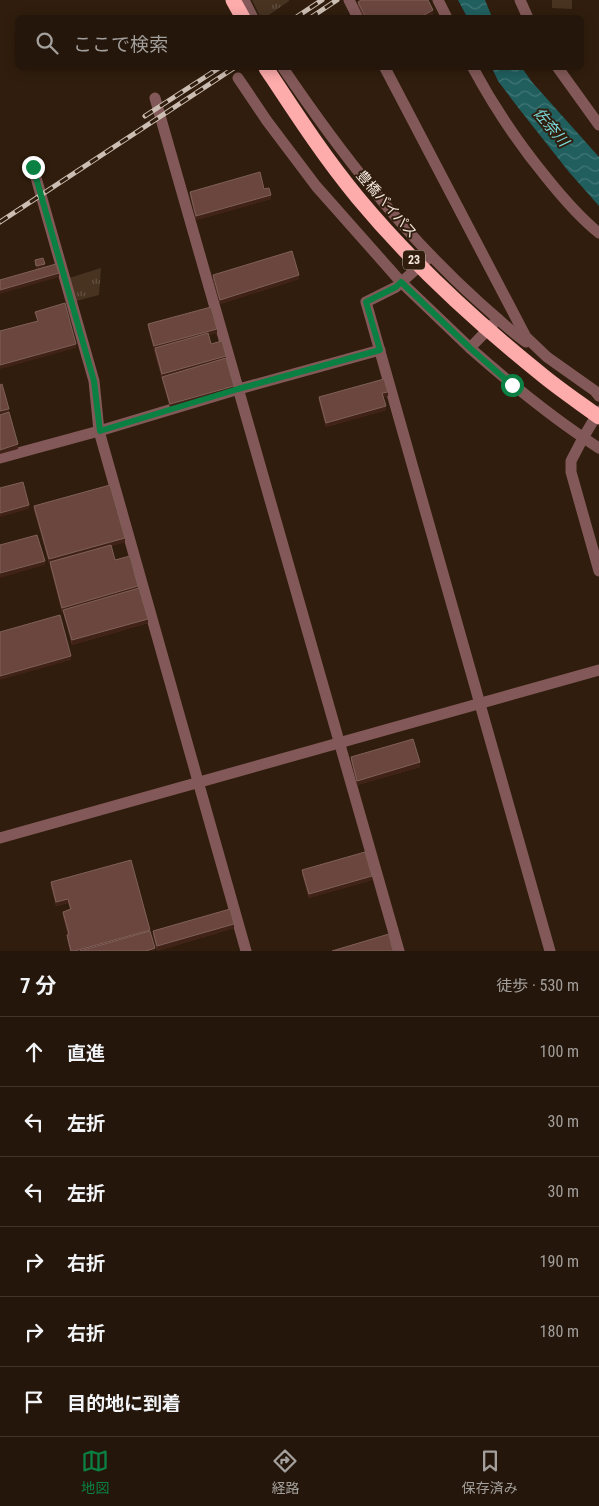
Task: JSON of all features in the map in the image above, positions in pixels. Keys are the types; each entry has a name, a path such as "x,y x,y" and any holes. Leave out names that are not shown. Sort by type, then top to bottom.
{"highway":[{"path":"226,0 234,15"},
{"path":"233,0 241,15"},
{"name":"豊橋バイパス","path":"267,70 310,134 358,198 412,257 493,334 542,376 599,417"},
{"name":"豊橋バイパス","path":"274,70 286,89 364,193 417,253 497,330 546,371 599,410"}],"street":[{"path":"244,0 252,15"},
{"path":"349,0 356,15"},
{"path":"438,0 446,15"},
{"path":"520,0 527,15"},
{"path":"283,70 346,157 382,202 457,283 522,339 595,391 599,396"},
{"path":"385,70 526,337 547,357"},
{"path":"474,70 506,126 560,195 595,230 599,242"},
{"path":"559,70 599,124"},
{"path":"238,78 267,121 316,186 401,282 512,385 599,448"},
{"path":"155,98 399,951"},
{"path":"33,167 94,381 100,431 246,951"},
{"path":"431,256 396,287 366,302 550,951"},
{"path":"470,348 498,319"},
{"path":"0,458 380,350"},
{"path":"599,410 571,461 571,472 599,571"},
{"path":"0,838 599,670"}],"green space":[{"path":"252,0 289,0 269,15 260,15"},
{"path":"552,0 572,0 572,9 552,8"},
{"path":"101,268 99,295 76,301 69,278"}],"water":[{"path":"458,0 485,0 491,15 466,15"},
{"name":"佐奈川","path":"493,70 523,70 599,157 599,206 569,172 498,81"}],"building":[{"path":"361,0 428,0 433,10 424,15 364,15 358,2"},
{"path":"260,172 264,189 269,188 271,195 196,216 190,192"},
{"path":"292,251 299,275 220,300 213,275"},
{"path":"43,258 45,264 36,266 35,260"},
{"path":"56,264 59,273 0,290 0,280"},
{"path":"65,303 76,344 0,365 0,331 38,321 35,312"},
{"path":"211,307 217,329 154,346 148,324"},
{"path":"208,333 211,344 222,341 226,356 162,374 155,348"},
{"path":"226,358 234,386 170,404 162,377"},
{"path":"384,379 388,392 382,393 386,406 326,423 319,397"},
{"path":"2,384 9,409 0,411 0,385"},
{"path":"9,412 18,444 0,450 0,415"},
{"path":"23,482 29,505 0,513 0,488"},
{"path":"110,485 125,538 49,559 34,506"},
{"path":"37,535 45,561 0,573 0,545"},
{"path":"111,545 115,560 130,556 138,586 62,608 50,562"},
{"path":"139,588 148,619 72,640 63,610"},
{"path":"60,615 71,656 0,676 0,632"},
{"path":"413,739 420,762 357,781 351,757"},
{"path":"365,852 372,876 309,894 302,870"},
{"path":"131,860 150,930 71,951 63,912 71,909 68,899 56,902 51,882"},
{"path":"230,909 234,924 157,946 153,931"},
{"path":"150,931 155,948 146,951 80,951"},
{"path":"389,934 393,951 332,951"}],"railway":[{"path":"300,15 322,0"},
{"path":"314,15 337,0"},
{"path":"145,116 216,70"},
{"path":"0,222 231,70"}],"route":[{"path":"33,167 94,381 100,431 238,389 380,350 366,302 396,287 401,282 512,385"}]}
